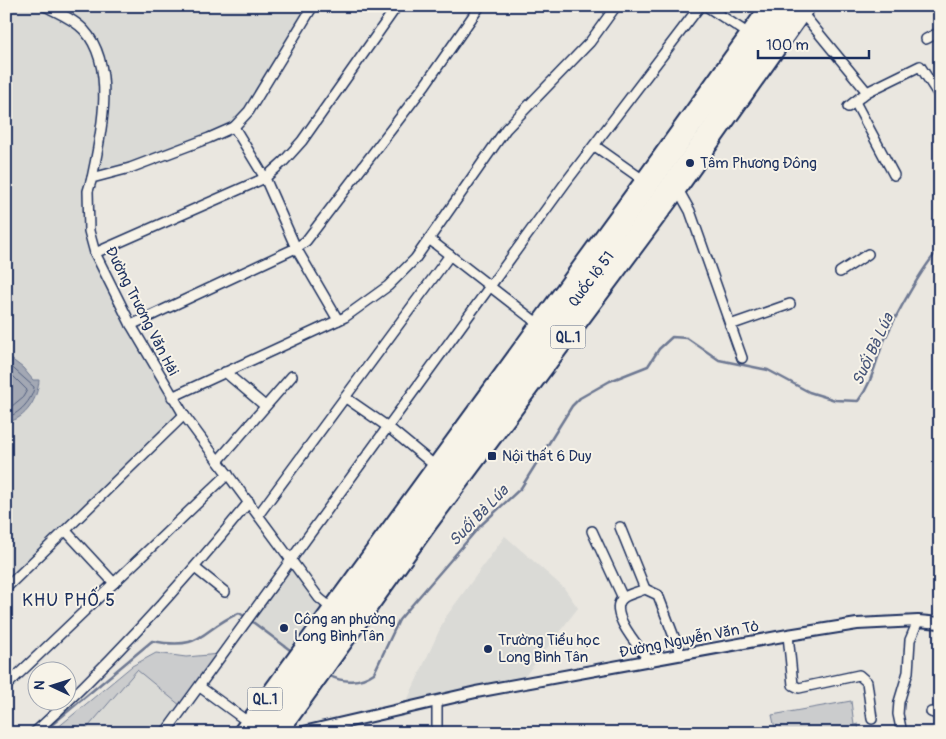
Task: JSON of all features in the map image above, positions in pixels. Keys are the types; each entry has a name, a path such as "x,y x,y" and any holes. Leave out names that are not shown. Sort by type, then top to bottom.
{"main road":[{"name":"Quốc lộ 51","path":"763,43 768,6"},
{"name":"Quốc lộ 51","path":"314,659 344,617 524,390 674,185 763,43 779,6"},
{"name":"Quốc lộ 51","path":"314,659 344,617 438,468 647,183 763,43 802,9"},
{"name":"QL.1","path":"252,730 303,674 314,659"},
{"name":"QL.1","path":"280,733 303,674 314,659"}],"street":[{"name":"Đường Trương Văn Hải","path":"44,6 83,28 97,50 104,96 99,143 88,190 87,222 95,253 131,325 184,415 259,514 319,598 344,617"},
{"path":"92,178 130,168 234,127 248,111 313,6"},
{"path":"95,253 265,178 302,141 397,6"},
{"path":"131,325 296,248 316,230 480,6"},
{"path":"172,397 338,320 374,297 402,274 429,239 506,129 590,42 616,6"},
{"path":"165,733 491,286 700,6"},
{"path":"706,6 763,43"},
{"path":"802,9 866,92"},
{"path":"926,39 940,32"},
{"path":"894,175 852,105 866,92 920,66 940,97"},
{"path":"234,127 265,178 296,248 338,320"},
{"path":"595,146 647,183"},
{"path":"674,185 690,211 742,358"},
{"path":"429,239 542,326"},
{"path":"840,272 868,254"},
{"path":"259,514 450,255"},
{"path":"730,325 790,304"},
{"path":"225,372 265,406"},
{"path":"218,461 292,376"},
{"path":"346,398 388,427 438,468"},
{"path":"6,588 184,415"},
{"path":"6,686 228,474"},
{"path":"34,733 105,667 195,568 249,502"},
{"path":"620,527 645,589 658,595 681,655"},
{"path":"66,531 114,583"},
{"path":"592,531 623,598"},
{"path":"195,568 225,592"},
{"path":"645,589 623,598 619,604 619,619 650,662"},
{"path":"902,733 898,714 899,702 908,672 910,640 918,621"},
{"name":"Đường Nguyễn Văn Tỏ","path":"299,733 476,692 650,662 788,635 857,624 918,621 940,623"},
{"path":"788,635 793,685 799,688 859,675 864,677 872,719"},
{"path":"200,687 252,730"},
{"path":"436,702 437,733"}],"shaded area":[{"path":"6,6 41,7 81,30 94,51 102,95 99,127 85,192 86,232 180,415 6,584"},
{"path":"50,6 310,6 246,110 232,125 130,165 95,174 106,109 93,36"},
{"name":"Trường Tiểu học Long Bình Tân","path":"505,536 564,588 578,608 522,680 405,705 445,618"},
{"path":"292,563 326,607 293,653 251,621"},
{"path":"156,653 186,657 220,654 162,733 51,733"},
{"path":"156,653 186,657 220,654 181,706 137,670 83,733 51,733 78,712 132,666"},
{"path":"851,701 854,725 858,724 859,733 776,733 772,715"}],"water":[{"path":"6,355 23,368 33,380 39,380 36,394 30,407 19,417 6,422"}],"waterway":[{"name":"Suối Bà Lúa","path":"328,675 345,681 351,681 363,679 374,673 399,620 480,526 521,488 572,406 580,398 610,381 648,366 659,349 672,337 687,338 719,360 768,370 809,392 835,400 858,401 867,387 884,341 902,306 917,280 940,248"},
{"name":"Suối Bà Lúa","path":"42,733 152,641 169,643 192,641 239,613 246,617"},
{"name":"Suối Bà Lúa","path":"250,620 294,653"}],"place":[{"name":"Tâm Phương Đông","path":"690,163"},
{"name":"Nội thất 6 Duy","path":"492,456"},
{"name":"Công an phường Long Bình Tân","path":"284,628"},
{"name":"Trường Tiểu học Long Bình Tân","path":"488,649"}],"district":[{"name":"KHU PHỐ 5","path":"69,600"}]}
